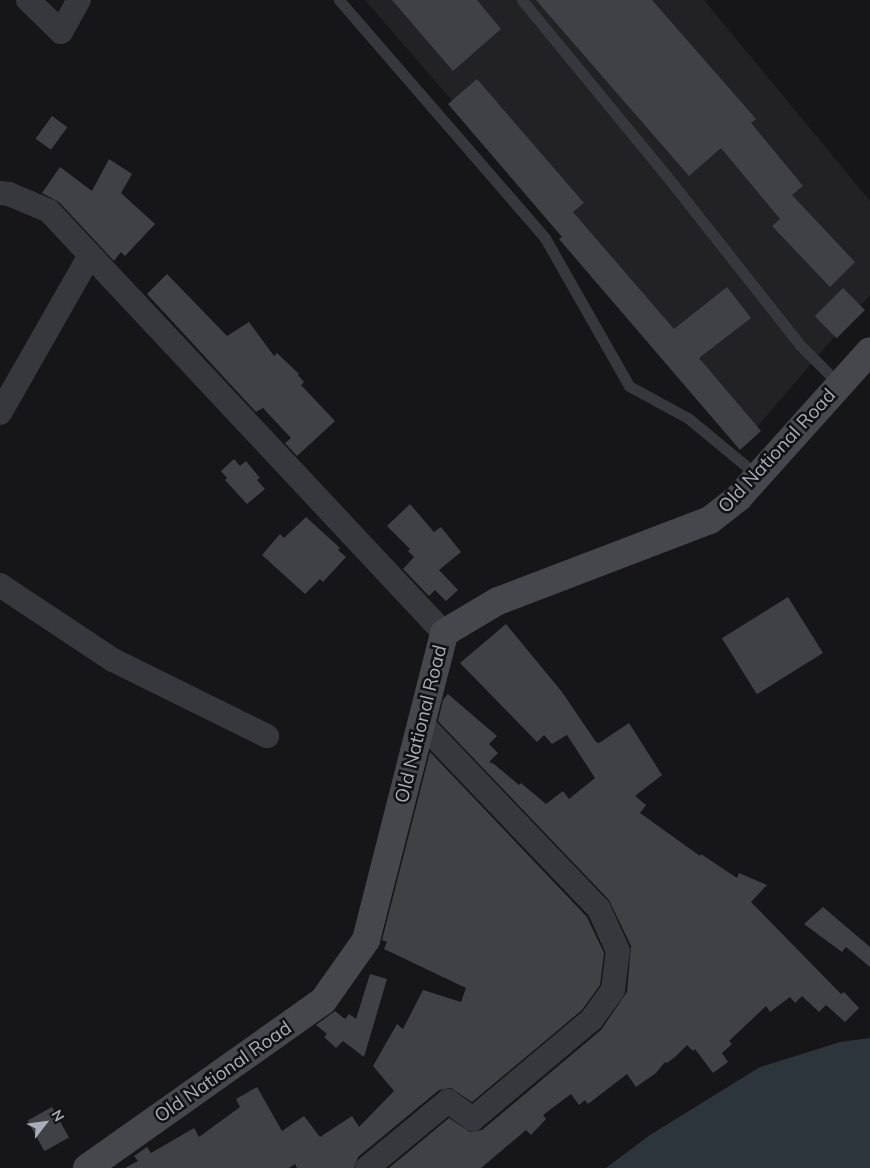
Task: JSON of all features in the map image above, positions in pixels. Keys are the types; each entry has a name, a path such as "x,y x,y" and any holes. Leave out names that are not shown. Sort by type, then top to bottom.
{"main road":[{"name":"Old National Road","path":"87,1168 324,1001 366,940 444,633 498,601 710,520 726,510 870,351"}],"street":[{"path":"28,0 61,32 79,0"},
{"path":"0,193 9,194 50,211 444,633"},
{"path":"0,413 90,255"},
{"path":"0,585 113,660 267,736"},
{"path":"367,1168 448,1100 473,1119 592,1019 613,990 618,951 599,909 421,723"}],"lane":[{"path":"339,0 545,238 629,386 688,418 758,476"},
{"path":"522,0 669,179 800,345 840,385"}],"shaded area":[{"path":"365,0 704,0 870,201 870,295 746,440"},
{"path":"870,1038 870,1168 606,1168 650,1135 760,1067 840,1042"}],"building":[{"path":"392,0 477,0 501,29 453,71"},
{"path":"536,0 652,0 756,119 751,123 803,186 792,195 855,262 830,287 772,226 780,219 721,148 689,176"},
{"path":"477,79 584,203 573,212 674,329 727,287 751,318 699,358 761,431 740,450 559,239 562,237 448,104"},
{"path":"52,116 67,127 51,150 36,139"},
{"path":"109,159 132,174 121,193 155,224 125,256 121,252 114,261 59,202 42,193 60,167 92,191"},
{"path":"167,274 227,336 249,322 274,356 277,353 299,374 304,382 301,385 335,421 297,456 285,443 291,438 263,408 256,412 147,294"},
{"path":"843,288 865,310 837,338 815,316"},
{"path":"234,459 240,466 246,461 260,478 257,480 265,489 247,504 225,480 227,478 221,471"},
{"path":"410,504 434,532 441,527 461,552 439,570 458,590 446,601 435,590 429,596 403,569 414,557 408,551 410,549 387,526"},
{"path":"306,517 340,548 338,550 346,557 323,582 320,579 305,594 262,555 280,534 284,538"},
{"path":"788,597 823,653 757,694 722,638"},
{"path":"506,624 562,692 596,742 599,743 629,723 662,775 635,796 646,805 640,813 700,856 701,854 737,878 739,873 767,885 751,902 841,994 844,992 859,1008 845,1022 826,1005 819,1012 802,996 795,1003 790,997 770,1012 766,1006 729,1041 732,1044 722,1053 728,1062 713,1073 695,1049 693,1051 687,1045 675,1057 667,1063 665,1062 656,1073 636,1087 627,1074 588,1104 585,1100 579,1105 571,1094 543,1115 546,1119 531,1135 526,1130 481,1168 389,1168 449,1118 470,1132 482,1130 601,1030 627,992 631,946 609,900 438,721 443,700 448,694 497,736 489,744 498,753 489,762 519,785 521,783 546,804 563,791 569,799 595,778 567,735 552,744 544,735 537,742 460,663"},
{"path":"430,752 587,917 604,953 600,985 582,1010 472,1102 451,1088 439,1090 358,1157 354,1168 297,1168 295,1164 289,1168 125,1168 138,1161 134,1156 147,1147 151,1153 194,1128 199,1137 240,1107 236,1099 257,1087 282,1131 304,1116 320,1137 352,1116 359,1127 394,1091 373,1066 397,1024 403,1029 423,990 461,1002 466,988 384,949 387,942 382,940"},
{"path":"823,907 870,947 870,967 846,947 842,952 804,924"},
{"path":"370,974 387,979 364,1057 343,1041 336,1048 324,1037 327,1034 316,1025 335,1011 345,1019 349,1014 356,1019"},
{"path":"52,1107 69,1138 44,1151 28,1121"}]}
